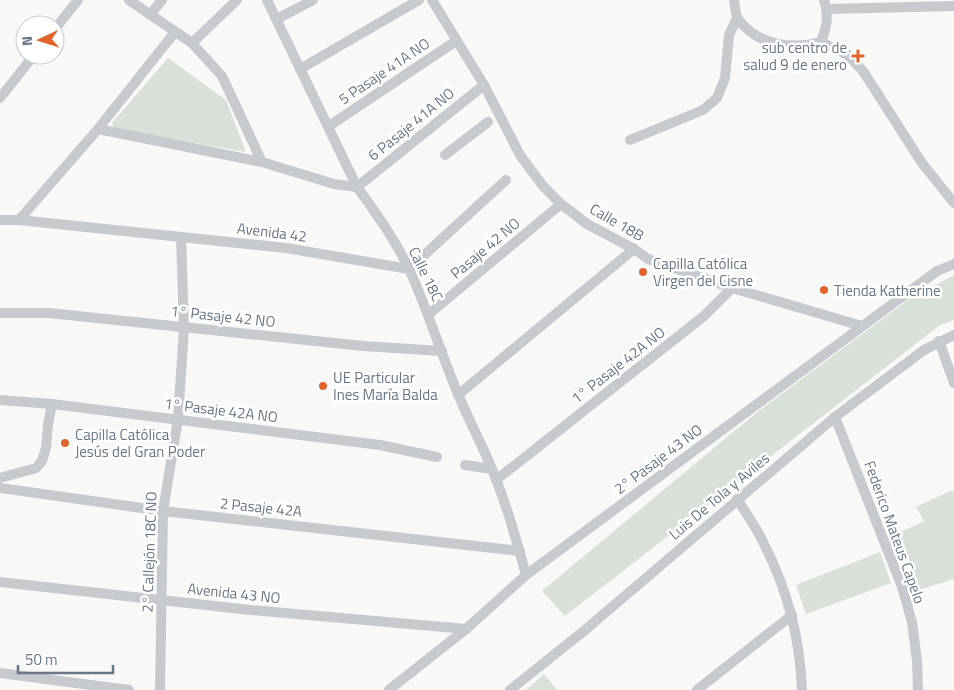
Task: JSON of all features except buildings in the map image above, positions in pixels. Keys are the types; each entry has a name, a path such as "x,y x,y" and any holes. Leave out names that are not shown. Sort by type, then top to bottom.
{"street":[{"path":"65,16 78,0"},
{"path":"129,0 192,43 222,76 262,162"},
{"path":"150,16 162,0"},
{"path":"192,43 237,0"},
{"name":"Calle 18C","path":"267,0 357,187 376,214 409,269 429,314 458,395 492,469 520,551 526,575"},
{"path":"277,19 313,0"},
{"path":"300,69 419,0"},
{"name":"Calle 18B","path":"432,0 484,85 520,155 543,186 561,204 587,224 634,249 648,259 732,288 862,326"},
{"path":"630,140 703,110 717,98 725,78 730,35 737,18 734,0"},
{"path":"821,42 827,27 826,4 954,6"},
{"path":"737,18 749,30 768,42 790,46 810,45 821,42 848,55 863,71 922,163 954,203"},
{"path":"19,220 98,129 175,32"},
{"name":"5 Pasaje 41A NO","path":"329,126 456,41"},
{"path":"0,98 26,65"},
{"name":"6 Pasaje 41A NO","path":"357,187 484,85"},
{"path":"446,155 488,122"},
{"path":"98,129 262,162 334,184 357,187"},
{"path":"409,269 506,180"},
{"name":"Pasaje 42 NO","path":"429,314 561,204"},
{"name":"Avenida 42","path":"0,220 19,220 286,248 409,269"},
{"name":"2° Callejón 18C NO","path":"160,690 163,511 178,420 184,328 181,237"},
{"path":"458,395 634,249"},
{"name":"2° Pasaje 43 NO","path":"389,690 466,629 526,575 937,271 954,264"},
{"name":"1° Pasaje 42A NO","path":"496,480 704,316 732,288"},
{"name":"1° Pasaje 42 NO","path":"0,313 49,313 363,346 442,351"},
{"name":"Luis De Tola y Aviles","path":"510,690 585,630 835,417 924,350 954,335"},
{"path":"939,341 954,383"},
{"name":"1° Pasaje 42A NO","path":"0,400 52,404 380,445 437,457"},
{"path":"0,478 36,468 42,461 46,448 52,404"},
{"name":"Federico Mateus Capelo","path":"835,417 902,587 912,622 918,661 918,690"},
{"path":"465,465 492,469"},
{"name":"2 Pasaje 42A","path":"0,488 163,511 520,551"},
{"path":"737,499 763,540 779,575 799,643 802,690"},
{"name":"Avenida 43 NO","path":"0,582 162,601 466,629"},
{"path":"697,690 792,615"},
{"path":"0,673 129,690"}],"shaded area":[{"path":"168,58 226,100 246,152 114,129 112,123"},
{"path":"954,275 954,320 940,325 565,616 542,591 756,413 908,300"},
{"path":"950,491 954,491 954,579 916,591 908,559 894,535 924,521 916,507"},
{"path":"880,552 891,583 806,614 796,585"},
{"path":"544,674 557,690 526,690"}],"place":[{"name":"sub centro de salud 9 de enero","path":"858,56"},
{"name":"Capilla Católica Virgen del Cisne","path":"643,272"},
{"name":"Tienda Katherine","path":"824,290"},
{"name":"UE Particular Ines María Balda","path":"323,386"},
{"name":"Capilla Católica Jesús del Gran Poder","path":"65,443"}]}
